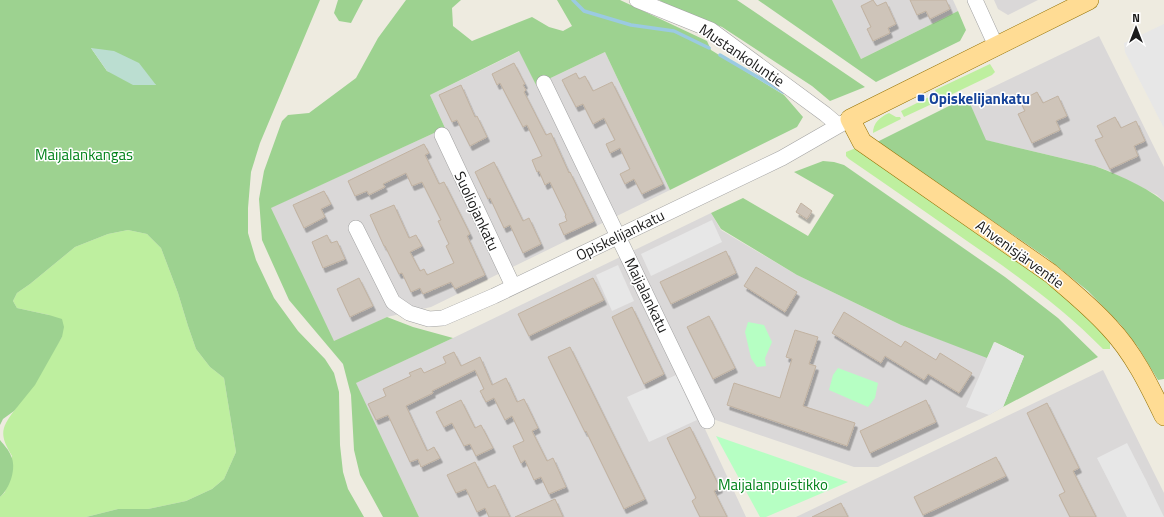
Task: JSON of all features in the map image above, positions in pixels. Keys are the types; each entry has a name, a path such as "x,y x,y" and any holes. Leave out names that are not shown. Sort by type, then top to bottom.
{"main road":[{"name":"Opiskelijankatu","path":"844,122 1048,19 1089,0"},
{"name":"Ahvenisjärventie","path":"844,122 862,142 1050,273 1078,297 1110,327 1129,352 1152,391 1164,416"}],"street":[{"name":"Mustankoluntie","path":"637,0 711,30 825,114 844,122"},
{"path":"975,0 996,46"},
{"name":"Maijalankatu","path":"544,83 707,421"},
{"name":"Opiskelijankatu","path":"356,228 393,302 409,313 429,319 443,318 494,296 782,158 844,122"},
{"name":"Suoliojankatu","path":"442,135 513,286"}],"shaded area":[{"path":"832,0 953,0 958,11 861,59"},
{"path":"994,0 1038,0 1008,15 998,9"},
{"path":"1164,24 1164,128 1125,52 1124,43"},
{"path":"1099,36 1164,167 1164,202 1157,195 1109,171 1095,166 985,140 968,99"},
{"path":"520,51 536,85 605,52 670,190 431,307 387,317 334,342 270,208 445,128 430,95"},
{"path":"711,213 721,230 797,275 901,325 987,357 1003,407 878,467 854,467 698,414 746,517 419,517 355,383 453,338"},
{"path":"712,220 722,242 651,276 641,254"},
{"path":"618,265 634,301 612,311 596,275"},
{"path":"994,342 1024,356 1003,407 989,415 966,407"},
{"path":"1103,370 1164,493 1164,517 796,517"},
{"path":"676,375 697,420 649,442 627,397"},
{"path":"1127,443 1164,517 1127,517 1097,458"}],"green space":[{"name":"Maijalankangas","path":"0,0 320,0 260,143 251,172 248,208 248,233 256,260 274,298 298,331 325,359 334,373 339,392 340,445 343,472 348,489 364,517 86,517 118,509 148,509 186,501 212,489 224,479 236,452 224,378 210,367 196,349 178,293 161,248 147,234 128,230 108,234 75,247 17,293 13,301 17,308 62,319 64,327 62,337 35,385 14,411 3,419 0,425","holes":["91,48 156,85 107,71"]},
{"path":"338,0 363,0 351,23 339,21 334,13"},
{"path":"406,0 461,0 452,8 453,26 472,41 532,17 549,27 563,31 572,26 557,0 620,0 707,41 711,50 784,95 803,117 797,127 670,190 605,52 536,85 519,51 430,95 445,128 271,208 334,341 387,317 413,327 453,338 356,383 419,517 383,517 360,475 354,450 351,395 343,364 289,300 262,240 259,199 264,171 282,121 288,115 309,113 356,78 378,38"},
{"path":"659,0 737,0 865,87 830,101 812,86 722,27 672,8"},
{"path":"758,0 832,0 861,59 958,11 966,30 960,41 876,82"},
{"path":"91,48 114,51 139,63 156,85 133,85 107,71"},
{"path":"990,64 995,72 992,75 940,100 935,90"},
{"path":"933,95 936,102 904,117 901,111"},
{"path":"968,99 986,140 1095,166 1122,177 1150,192 1164,202 1164,379 1158,380 1138,347 1121,325 1088,291 1047,258 877,142 959,101"},
{"path":"889,113 896,117 900,117 901,119 873,133 874,126 878,121"},
{"path":"856,148 1058,289 1110,339 1110,349 1103,349 1055,305 985,253 849,159 846,156 846,152"},
{"path":"823,161 844,165 1005,277 1058,318 1098,357 1003,407 1024,356 995,342 987,358 901,325 797,275 721,229 711,213 743,198 808,236 834,195 794,172"},
{"path":"128,230 147,234 161,248 178,293 196,349 210,367 224,378 236,452 224,479 212,489 186,501 148,509 118,509 86,517 0,517 0,497 5,492 12,456 5,443 3,433 4,428 9,417 62,337 49,315 17,308 13,301 17,293 75,247 108,234"},
{"path":"748,322 764,325 772,342 765,358 766,366 757,367 751,358 745,332"},
{"path":"838,368 878,383 875,398 868,407 829,390 833,375"},
{"name":"Maijalanpuistikko","path":"716,436 848,482 766,517 760,517"},
{"path":"0,440 13,461 13,472 7,488 0,497"}],"building":[{"path":"873,0 877,6 886,2 896,24 888,28 890,33 873,41 867,29 871,27 861,6"},
{"path":"910,0 946,0 950,9 930,19 926,11 917,15"},
{"path":"514,63 525,84 523,85 526,90 524,92 546,135 551,133 569,173 570,172 594,221 564,235 559,224 567,221 566,215 550,182 545,185 532,160 542,156 527,125 523,127 500,83 497,85 492,74"},
{"path":"576,73 579,79 585,76 593,91 612,82 663,184 642,194 634,179 625,184 620,174 630,169 620,148 610,153 606,144 615,140 604,118 593,124 583,104 576,107 562,80"},
{"path":"461,85 475,117 477,116 487,137 470,146 457,120 452,122 439,95"},
{"path":"1037,92 1043,103 1058,96 1067,116 1056,121 1060,130 1032,143 1018,114 1025,111 1020,101"},
{"path":"1115,117 1121,128 1136,121 1145,141 1134,146 1138,156 1110,169 1095,140 1103,137 1097,126"},
{"path":"424,144 429,153 425,155 439,184 444,182 470,234 467,236 485,275 455,289 451,282 423,294 420,288 411,292 402,273 399,274 384,246 370,215 394,205 409,238 416,235 422,246 410,252 420,271 424,269 427,275 454,263 446,246 449,244 438,221 441,220 422,182 412,186 406,173 383,184 385,187 369,195 367,191 355,196 348,181"},
{"path":"494,162 523,221 529,218 541,244 523,253 510,225 504,228 490,198 488,199 475,172"},
{"path":"324,191 331,204 321,209 325,217 304,228 293,205"},
{"path":"801,203 812,211 807,219 796,212"},
{"path":"327,235 331,243 337,241 345,259 323,268 312,242"},
{"path":"726,251 736,273 671,304 660,282"},
{"path":"756,267 797,292 785,312 744,286"},
{"path":"359,278 373,306 350,317 337,289"},
{"path":"593,278 604,300 529,336 518,314"},
{"path":"632,307 664,374 644,384 612,317"},
{"path":"844,312 901,347 905,341 936,360 940,353 972,373 959,393 928,374 924,380 885,356 881,363 832,333"},
{"path":"709,316 735,368 713,379 687,327"},
{"path":"795,330 818,337 809,364 816,366 803,406 855,423 847,446 727,405 734,383 780,398 792,359 786,357"},
{"path":"570,347 645,499 624,509 548,357"},
{"path":"454,352 461,366 480,357 492,385 506,378 517,402 524,399 538,428 532,431 547,461 553,458 566,487 549,494 541,477 534,480 525,460 521,463 513,446 524,441 512,416 505,420 494,398 486,402 480,391 484,389 475,370 432,391 433,393 406,406 427,451 434,447 440,458 421,467 418,459 410,462 388,415 376,420 368,404 386,396 383,389 411,376 409,373 421,368 424,373 446,363 443,357"},
{"path":"461,400 475,428 481,425 493,448 476,456 470,444 464,446 452,423 444,427 436,412"},
{"path":"926,400 936,422 870,453 860,431"},
{"path":"1047,403 1079,468 1073,471 1096,517 1070,517 1059,495 1065,492 1027,413"},
{"path":"690,427 720,488 714,491 727,517 700,517 692,501 696,498 667,438"},
{"path":"996,457 1006,476 923,515 914,497"},
{"path":"475,462 488,488 495,485 510,517 489,517 485,508 477,512 466,489 456,493 447,475"},
{"path":"555,499 563,517 515,517"},
{"path":"841,503 848,517 812,517"}],"waterway":[{"path":"573,0 584,11 631,25 674,31 709,48"},
{"path":"720,55 783,92"}],"place":[{"name":"Opiskelijankatu","path":"921,98"}]}
